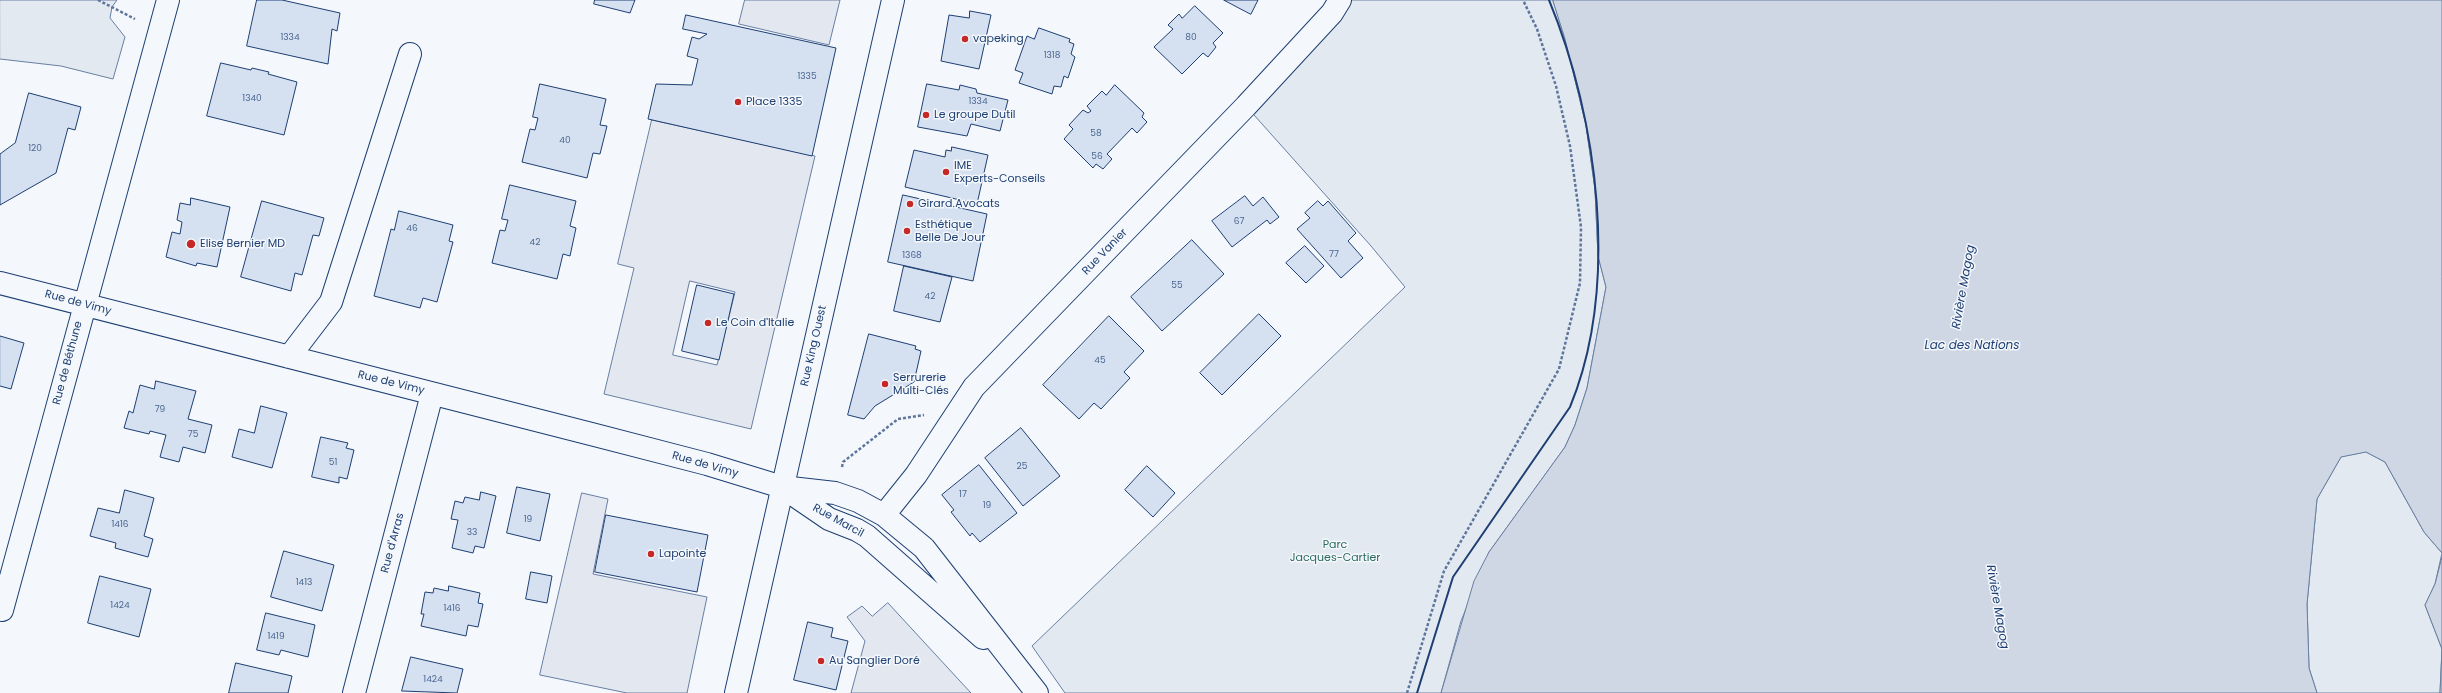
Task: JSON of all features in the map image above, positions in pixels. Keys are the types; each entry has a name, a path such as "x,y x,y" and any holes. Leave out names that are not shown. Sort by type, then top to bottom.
{"street":[{"name":"Rue de Béthune","path":"2,610 168,0"},
{"name":"Rue King Ouest","path":"736,693 893,0"},
{"name":"Rue Vanier","path":"884,515 916,475 974,387 1246,106 1332,13 1340,0"},
{"path":"289,357 331,302 410,54"},
{"name":"Rue de Vimy","path":"0,283 707,464 782,487"},
{"name":"Rue d'Arras","path":"354,693 432,394"},
{"name":"Rue Marcil","path":"782,487 836,493 858,501 884,515 924,548 1010,662 1026,689"},
{"name":"Rue Marcil","path":"782,487 830,519 867,536 1010,662"}],"path":[{"path":"98,0 159,31"},
{"path":"1407,693 1444,571 1559,369 1580,283 1581,228 1570,146 1556,86 1537,29 1524,1"},
{"path":"836,493 843,462 898,419 925,414 951,421"}],"green space":[{"path":"0,0 117,0 112,7 110,18 125,37 113,79 61,66 0,59"},
{"name":"Parc Jacques-Cartier","path":"1340,0 1553,0 1565,39 1586,125 1595,189 1598,256 1606,287 1587,388 1575,425 1565,447 1489,552 1461,621 1441,693 1065,693 1032,646 1405,287 1371,246 1246,106"},
{"path":"2366,452 2385,462 2424,532 2442,553 2435,584 2425,605 2442,649 2440,693 2317,693 2309,668 2307,604 2317,499 2341,457"}],"shaded area":[{"path":"745,0 840,0 829,45 739,24"},
{"path":"652,120 815,156 751,429 604,394 634,268 618,264","holes":["690,281 735,292 717,365 673,355"]},
{"path":"582,493 608,499 593,574 707,597 687,693 627,693 540,675"},
{"path":"888,603 971,693 851,693 865,641 847,617 862,606 872,616"}],"water":[{"name":"Lac des Nations","path":"1553,0 2442,0 2442,553 2424,532 2385,462 2366,452 2341,457 2317,499 2307,604 2309,668 2317,693 1441,693 1474,581 1489,552 1565,447 1575,425 1587,388 1606,287 1598,256 1595,190 1586,125 1565,39"},
{"path":"2442,557 2442,649 2425,605 2435,584"},
{"path":"2442,649 2442,693 2440,693"}],"building":[{"path":"257,0 282,0 340,13 337,31 332,29 328,64 247,46"},
{"path":"595,0 635,0 630,13 594,4"},
{"path":"1224,0 1258,0 1251,14"},
{"path":"1195,6 1223,33 1213,43 1216,47 1208,57 1203,53 1182,74 1154,47 1173,29 1168,25 1179,14 1182,18"},
{"name":"vapeking","path":"970,11 991,15 979,69 941,61 949,15 969,18"},
{"name":"Place 1335","path":"686,15 836,48 812,156 648,119 656,84 692,85 698,59 687,56 692,37 699,39 707,34 683,29"},
{"path":"1039,28 1070,39 1069,42 1074,44 1071,54 1075,57 1068,78 1064,76 1061,87 1054,86 1052,94 1019,83 1023,73 1015,70 1027,36 1034,39"},
{"path":"221,63 251,70 252,68 269,72 268,74 297,82 284,135 207,116"},
{"path":"540,84 606,99 600,125 607,126 600,154 593,153 587,178 522,162 530,129 535,130 538,118 533,117"},
{"path":"927,84 959,90 960,85 976,89 977,93 1008,100 1000,131 971,124 967,136 918,127"},
{"path":"1115,85 1144,113 1142,117 1147,122 1137,133 1132,128 1107,154 1112,159 1103,169 1096,164 1093,168 1064,139 1073,129 1069,125 1083,110 1088,113 1091,111 1087,106 1102,91 1106,95"},
{"path":"29,93 81,107 75,130 68,128 56,173 0,205 0,154 15,143"},
{"name":"IME Experts-Conseils","path":"952,147 988,155 977,204 905,187 914,150 945,157 946,150 951,151"},
{"path":"510,185 576,201 570,226 576,228 570,256 563,254 557,279 492,263 500,230 505,231 508,220 502,219"},
{"path":"903,195 987,214 973,281 888,262"},
{"path":"1245,196 1253,206 1263,197 1279,217 1270,224 1267,220 1232,247 1212,221"},
{"path":"191,198 230,207 217,267 197,263 196,266 166,257 172,232 180,234 182,222 177,220 180,203 190,205"},
{"path":"262,201 324,218 319,236 313,235 302,275 295,273 291,291 241,277"},
{"path":"1318,201 1323,206 1328,201 1356,233 1348,241 1363,258 1341,278 1297,229 1310,218 1305,213"},
{"path":"399,211 453,225 449,241 453,242 437,302 423,298 420,308 374,296 391,229 394,230"},
{"path":"1192,240 1224,274 1162,331 1131,297"},
{"path":"1305,246 1324,266 1306,283 1286,263"},
{"path":"904,266 952,277 940,322 894,311"},
{"name":"Le Coin d'Italie","path":"697,285 734,294 719,360 682,351"},
{"path":"1259,314 1281,336 1222,395 1200,373"},
{"path":"1109,316 1144,351 1124,372 1130,378 1101,409 1094,403 1079,419 1043,385"},
{"path":"869,334 916,346 915,349 921,351 914,382 875,406 864,419 848,415"},
{"path":"0,336 24,343 11,389 0,386"},
{"path":"156,381 196,391 188,419 212,425 205,453 183,447 179,462 160,457 166,435 150,431 149,434 124,428 129,411 133,413 140,385 154,389"},
{"path":"261,406 287,413 272,468 232,457 239,429 254,433"},
{"path":"1021,428 1060,476 1023,506 985,458"},
{"path":"321,437 348,443 346,448 354,450 347,479 339,477 339,483 312,477"},
{"path":"979,465 1017,513 980,542 972,533 970,536 951,512 954,510 942,495"},
{"path":"1147,466 1175,493 1153,517 1125,490"},
{"path":"517,487 550,494 540,541 507,533"},
{"path":"125,490 154,498 144,536 153,539 148,557 115,548 116,543 90,536 98,508 119,513"},
{"path":"481,492 496,496 484,548 475,546 473,553 452,548 458,520 451,519 455,501 463,503 465,497 479,500"},
{"name":"Lapointe","path":"606,515 708,535 697,592 595,572"},
{"path":"284,551 334,565 322,611 271,597"},
{"path":"531,572 552,576 547,603 526,599"},
{"path":"100,576 151,589 139,637 88,623"},
{"path":"449,586 480,593 478,603 483,604 478,627 468,625 466,636 421,626 424,614 421,614 425,592 433,593 434,588 448,591"},
{"path":"266,613 315,625 308,657 281,650 279,655 257,650"},
{"name":"Au Sanglier Doré","path":"808,622 833,628 831,637 848,641 836,690 794,680"},
{"path":"411,657 463,669 457,693 402,691"},
{"path":"236,663 292,676 288,693 229,693"}],"wall":[{"path":"1417,693 1453,577 1570,407 1585,360 1595,309 1598,256 1597,202 1590,149 1580,96 1566,46 1549,0"}],"place":[{"name":"vapeking","path":"965,39"},
{"name":"Place 1335","path":"738,102"},
{"name":"Le groupe Dutil","path":"926,115"},
{"name":"IME Experts-Conseils","path":"946,172"},
{"name":"Girard Avocats","path":"910,204"},
{"name":"Esthétique Belle De Jour","path":"907,231"},
{"name":"Elise Bernier MD","path":"191,244"},
{"name":"Le Coin d'Italie","path":"708,323"},
{"name":"Serrurerie Multi-Clés","path":"885,384"},
{"name":"Lapointe","path":"651,554"},
{"name":"Au Sanglier Doré","path":"821,661"}],"water label":[{"name":"Rivière Magog","path":"1964,287"},
{"name":"Rivière Magog","path":"1997,607"}]}
